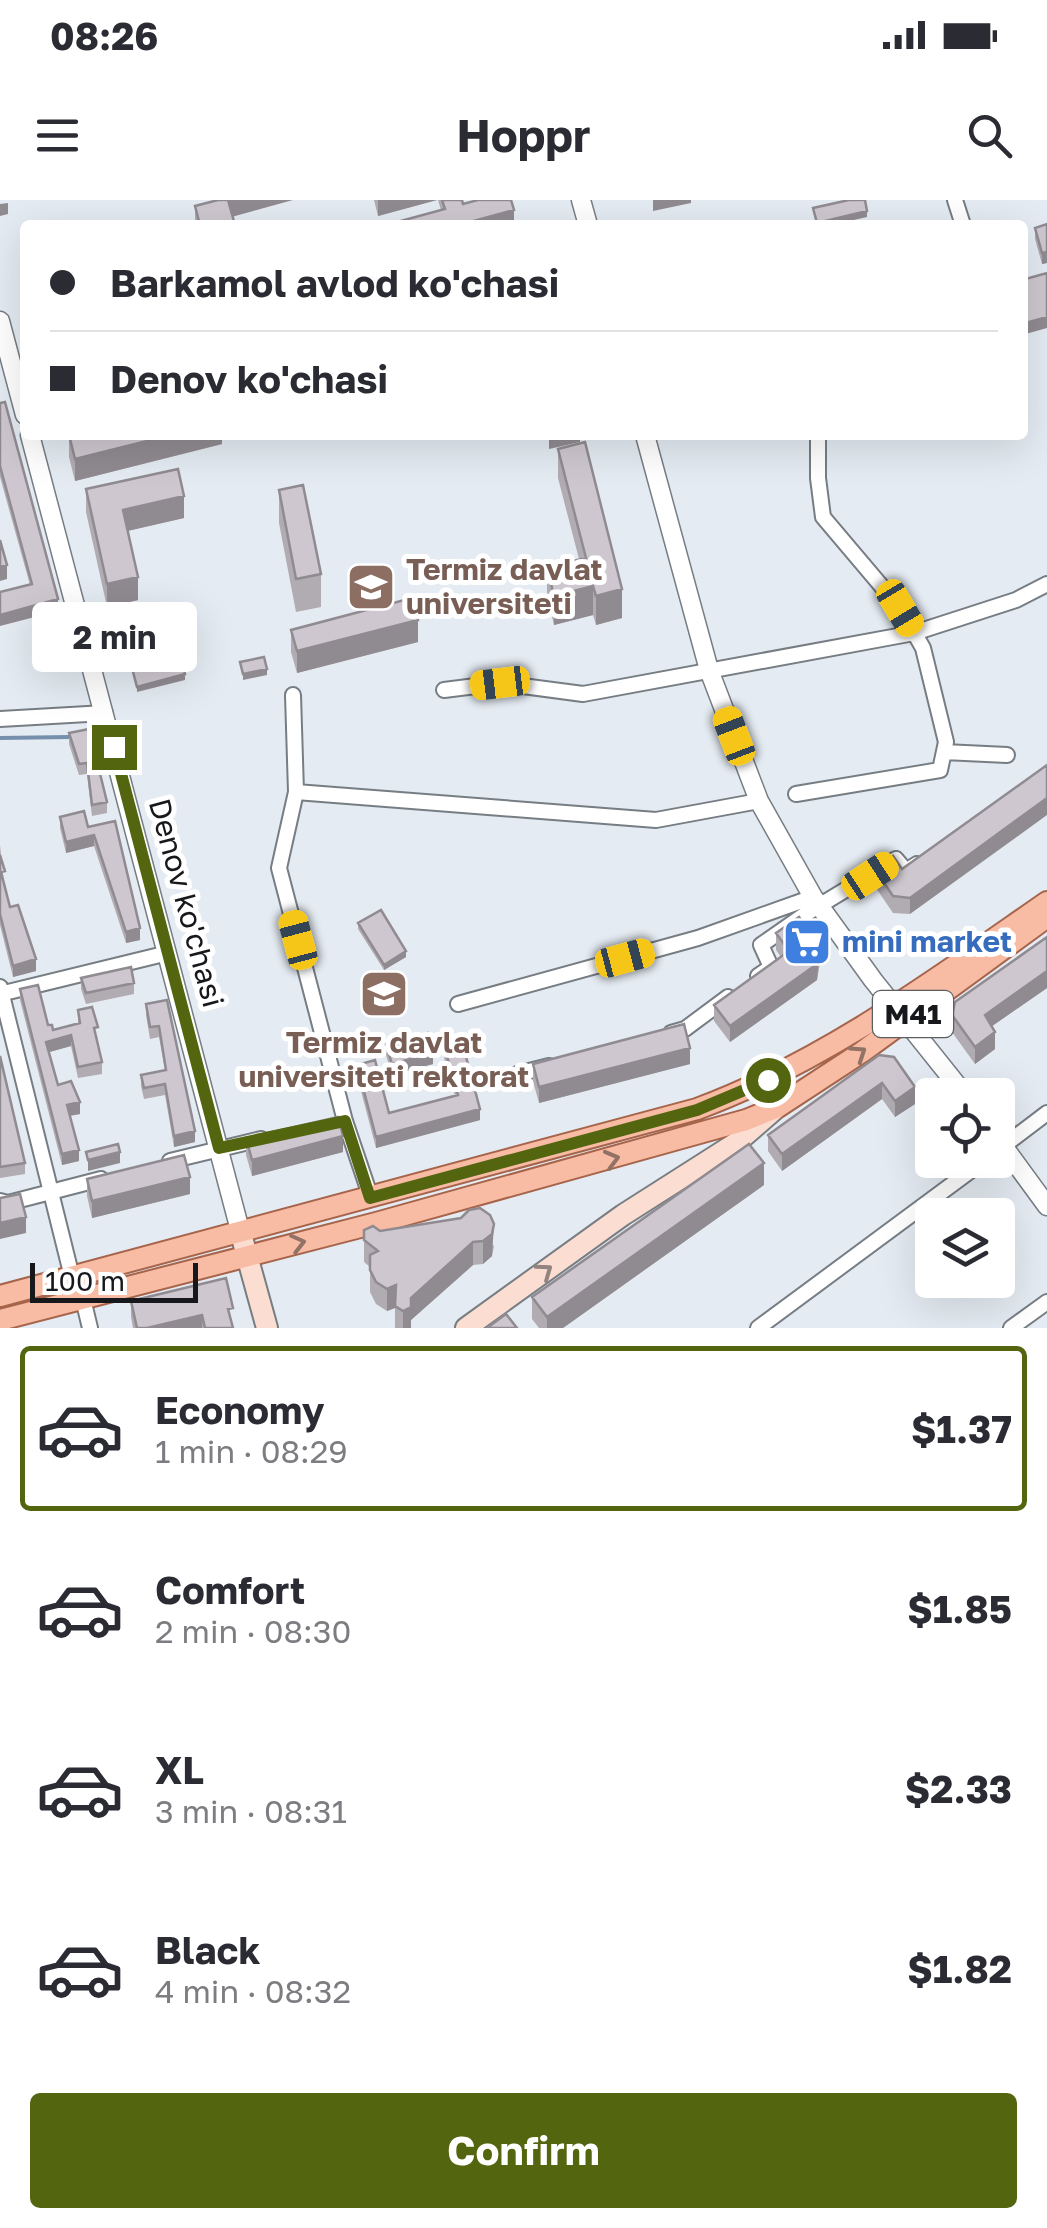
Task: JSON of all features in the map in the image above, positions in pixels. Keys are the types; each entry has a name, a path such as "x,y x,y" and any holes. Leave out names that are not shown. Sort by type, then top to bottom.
{"main road":[{"name":"M41","path":"0,1320 694,1137 778,1107 1047,902"},
{"name":"M41","path":"0,1296 697,1110 745,1092 900,1012 1047,917"},
{"path":"466,1328 502,1311 623,1215 736,1143 778,1107"},
{"name":"Denov ko'chasi","path":"241,1234 267,1328"}],"street":[{"path":"0,322 20,396"},
{"name":"Denov ko'chasi","path":"31,440 241,1234"},
{"path":"646,440 708,670 758,802 816,901 873,980 952,1078"},
{"path":"796,794 940,770 946,742 923,648 900,608 823,517 818,440"},
{"path":"444,690 500,683 584,694 914,633 1016,600 1047,584"},
{"path":"293,695 296,792 278,868 345,1121 370,1198"},
{"path":"0,719 105,713"},
{"path":"944,752 1007,756"},
{"path":"296,792 656,820 758,802"},
{"path":"458,1004 816,901 896,859 906,871 927,856"},
{"path":"648,1039 685,1029 771,967 761,946 816,901"},
{"path":"72,1278 0,991 168,953"},
{"path":"517,1074 573,1059"},
{"path":"1015,1135 1047,1114"},
{"path":"327,1125 345,1121"},
{"path":"161,1163 273,1136"},
{"path":"1015,1165 1047,1206"},
{"path":"0,1201 8,1203 124,1173"},
{"path":"758,1328 961,1178"},
{"path":"82,1299 90,1328"},
{"path":"1010,1328 1047,1302"}],"building":[{"path":"228,200 234,220 199,220 195,206"},
{"path":"442,200 462,200 463,204 511,200 514,210 477,220 404,220 445,209"},
{"path":"865,200 867,211 816,220 813,208"},
{"path":"1047,224 1047,252 1042,253 1035,228"},
{"path":"1047,273 1047,317 1028,322 1028,278"},
{"path":"5,402 58,599 0,615 0,592 32,584 0,466 0,403"},
{"path":"70,440 151,440 75,459"},
{"path":"585,442 622,589 596,596 593,586 554,596 547,567 586,558 558,449"},
{"path":"178,469 184,496 123,510 138,577 107,584 86,489"},
{"path":"303,485 321,574 296,579 279,490"},
{"path":"0,540 7,565 0,567"},
{"path":"412,598 418,620 297,651 291,630"},
{"path":"180,655 185,674 137,687 132,668"},
{"path":"264,657 267,669 243,674 240,662"},
{"path":"89,729 107,802 92,805 87,763 79,764 69,733"},
{"path":"1047,765 1047,798 910,898 893,896 874,868 893,856 902,869"},
{"path":"84,811 88,827 115,821 140,928 126,932 94,835 66,842 60,817"},
{"path":"0,855 10,907 18,905 36,959 13,966 0,914"},
{"path":"381,910 406,951 384,965 358,923"},
{"path":"799,917 820,947 817,964 730,1026 714,1005 789,951 776,933"},
{"path":"1047,937 1047,971 985,1015 995,1032 975,1047 952,1015 955,1002"},
{"path":"131,967 134,983 86,993 81,978"},
{"path":"38,985 48,1025 53,1030 80,1023 78,1010 92,1007 98,1027 94,1028 102,1062 78,1067 71,1035 46,1042 58,1085 71,1081 80,1102 67,1105 79,1150 62,1154 20,989"},
{"path":"167,1000 195,1131 174,1136 165,1084 144,1088 141,1075 166,1070 159,1026 150,1027 146,1004"},
{"path":"684,1024 690,1048 539,1087 533,1064"},
{"path":"428,1033 433,1053 392,1064 386,1044"},
{"path":"461,1038 480,1109 376,1137 357,1065 375,1060 389,1113 458,1095 443,1042"},
{"path":"879,1055 894,1057 915,1087 895,1101 882,1083 782,1154 768,1135"},
{"path":"0,1056 25,1163 0,1167"},
{"path":"338,1117 343,1136 252,1160 246,1138"},
{"path":"118,1144 120,1152 88,1160 86,1152"},
{"path":"749,1144 764,1163 547,1317 532,1297"},
{"path":"184,1155 190,1177 92,1201 87,1179"},
{"path":"20,1194 26,1217 0,1223 0,1198"},
{"path":"480,1208 490,1215 494,1224 492,1234 473,1242 411,1298 411,1307 403,1311 395,1306 396,1285 387,1289 376,1282 370,1270 370,1255 378,1251 364,1240 364,1230 461,1218 469,1210"},
{"path":"226,1278 233,1328 205,1328 202,1315 137,1328 131,1301"},
{"path":"506,1314 517,1328 487,1328"}],"waterway":[{"path":"0,738 70,737"}],"place":[{"name":"Termiz davlat universiteti","path":"371,587"},
{"name":"mini market","path":"807,942"},
{"name":"Termiz davlat universiteti rektorat","path":"384,994"}],"route":[{"path":"114,747 219,1148 345,1121 370,1198 697,1110 768,1080"}]}
